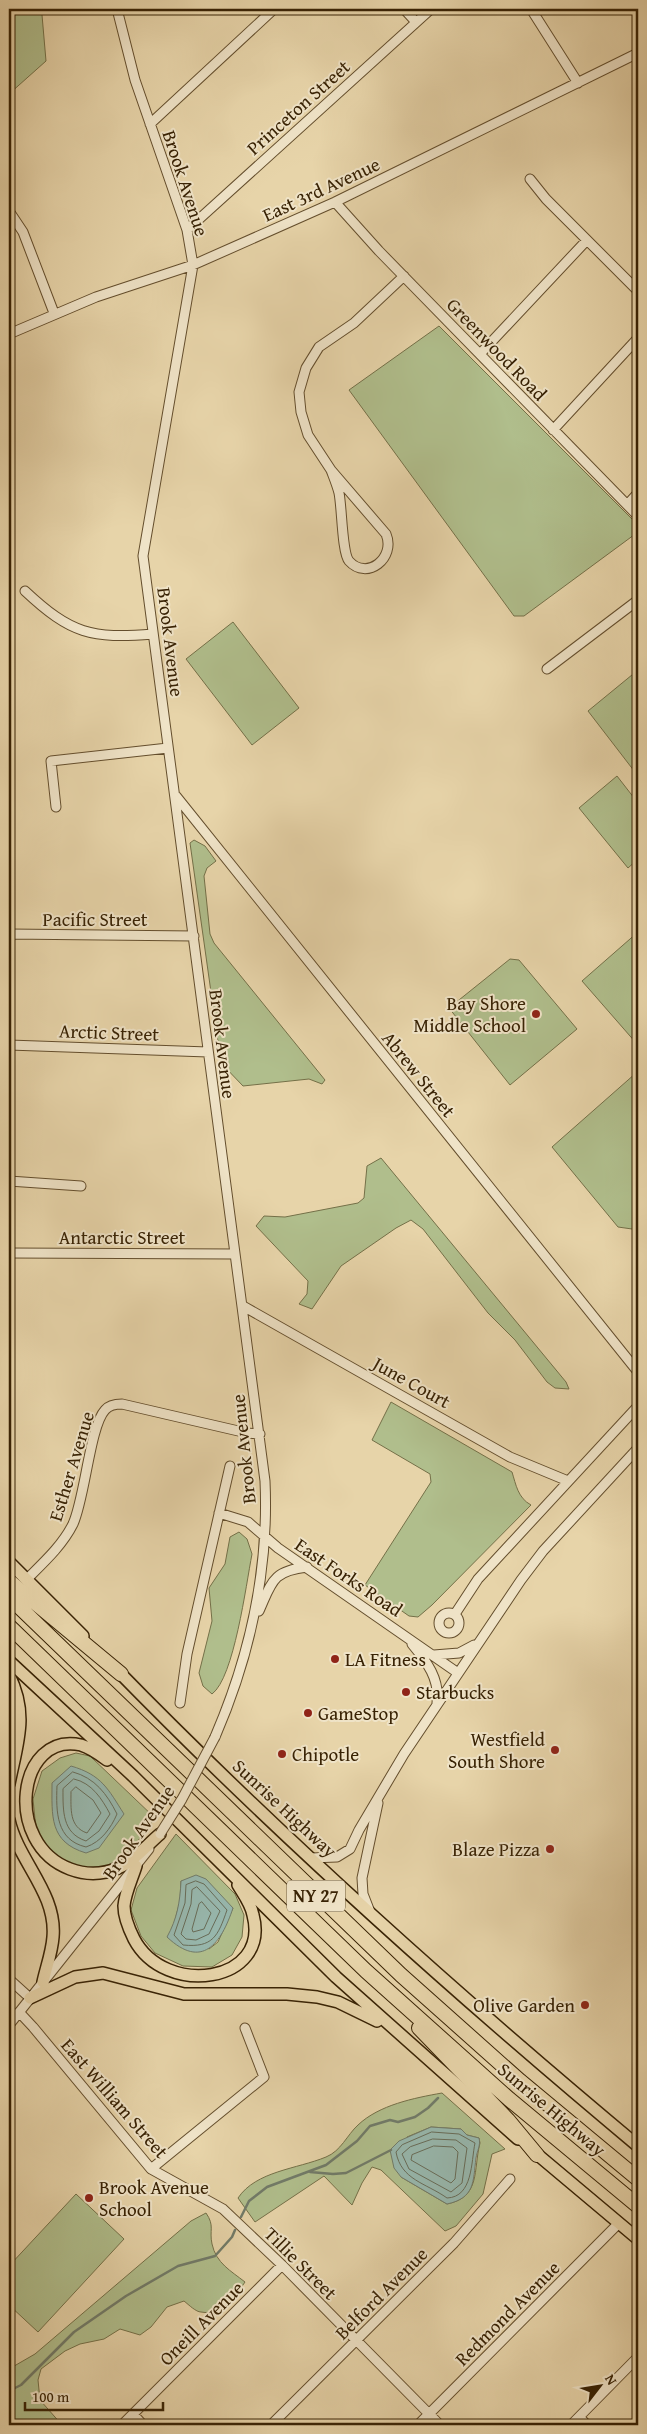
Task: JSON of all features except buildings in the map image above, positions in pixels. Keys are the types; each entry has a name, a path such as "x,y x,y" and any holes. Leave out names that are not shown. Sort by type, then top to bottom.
{"highway":[{"path":"9,1581 121,1674"},
{"name":"Sunrise Highway","path":"9,1597 401,1975 520,2081 638,2179"},
{"name":"Sunrise Highway","path":"9,1626 384,1988 497,2088 638,2206"},
{"path":"384,1988 431,2044 508,2120 537,2155"}],"main road":[{"name":"Sunrise Highway","path":"9,1562 215,1768 311,1858 518,2045 638,2146"},
{"path":"9,1661 133,1776 228,1868 302,1945 391,2028 537,2155 638,2239"},
{"path":"9,1675 19,1699 21,1716 19,1741 9,1784"},
{"path":"133,1776 84,1746 67,1745 52,1749 37,1765 27,1787 26,1814 32,1834 44,1851 59,1864 77,1871 94,1873 106,1872 122,1866 160,1834"},
{"path":"9,1820 15,1840 43,1892 52,1915 53,1937 43,1982"},
{"path":"136,1866 124,1906 127,1922 135,1942 147,1957 163,1969 182,1976 194,1977 218,1974 233,1966 246,1955 254,1939 255,1921 251,1908 228,1868"},
{"path":"30,1998 75,1977 103,1973 184,1994 287,1994 317,1997 347,2006 391,2028"}],"street":[{"name":"Brook Avenue","path":"9,2025 160,1834 186,1792 215,1737 238,1677 251,1627 262,1573 265,1536 265,1481 260,1434 143,556 193,266 187,230 124,42 117,9"},
{"path":"150,124 274,9"},
{"path":"404,9 416,22"},
{"name":"Princeton Street","path":"187,230 431,9"},
{"path":"531,9 578,83"},
{"name":"East 3rd Avenue","path":"9,334 54,313 153,277 193,266 335,202 638,53"},
{"path":"530,179 546,199 638,291"},
{"name":"Greenwood Road","path":"335,202 404,276 638,516"},
{"path":"9,211 24,232 54,313"},
{"path":"480,354 587,240"},
{"path":"331,470 339,492 343,515 344,553 349,561 356,566 364,568 374,567 387,554 390,544 386,534 331,470 308,435 301,412 299,392 306,368 318,348 354,323 404,276"},
{"path":"553,430 638,338"},
{"path":"627,504 638,493"},
{"path":"24,590 50,615 84,632 106,637 153,634"},
{"path":"547,669 638,600"},
{"path":"56,807 51,761 168,748"},
{"name":"Abrew Street","path":"176,796 638,1372"},
{"name":"Pacific Street","path":"9,948 9,934 194,936"},
{"name":"Arctic Street","path":"9,1045 208,1052"},
{"path":"9,1181 81,1186"},
{"name":"Antarctic Street","path":"9,1254 235,1254"},
{"name":"June Court","path":"243,1306 510,1456 568,1481"},
{"name":"Esther Avenue","path":"26,1580 61,1543 72,1526 79,1507 97,1426 108,1407 122,1404 247,1433 260,1434"},
{"path":"455,1614 478,1579 638,1406"},
{"path":"311,1858 333,1858 350,1849 404,1754 478,1642 536,1559 638,1448"},
{"path":"180,1703 186,1659 230,1466"},
{"name":"East Forks Road","path":"219,1513 248,1522 306,1567 458,1672"},
{"path":"251,1627 274,1578 284,1571 306,1567"},
{"path":"404,1634 432,1672 437,1685 436,1705"},
{"path":"434,1655 459,1653 478,1642"},
{"path":"370,1912 362,1890 362,1878 380,1795"},
{"path":"9,1979 30,1998"},
{"name":"East William Street","path":"19,2012 151,2169 223,2209"},
{"path":"151,2169 264,2077 245,2028"},
{"name":"Belford Avenue","path":"271,2425 454,2243 510,2179"},
{"name":"Tillie Street","path":"223,2209 282,2265 440,2425"},
{"name":"Redmond Avenue","path":"418,2425 619,2223"},
{"name":"Oneill Avenue","path":"122,2425 282,2265"},
{"path":"571,2425 638,2357"},
{"path":"132,2414 143,2425"},
{"path":"579,2417 587,2425"}],"green space":[{"path":"9,9 48,9 42,15 46,61 9,94"},
{"path":"439,326 638,525 638,532 524,616 514,616 349,390"},
{"path":"233,622 299,708 252,745 186,659"},
{"path":"638,670 638,776 588,711"},
{"path":"617,776 638,803 638,859 628,868 579,808"},
{"path":"194,840 205,846 216,861 207,868 204,876 210,934 214,943 325,1080 322,1084 309,1079 243,1086 221,1063 190,843"},
{"path":"638,932 638,1043 637,1044 582,981"},
{"path":"510,959 519,960 577,1029 510,1085 449,1008"},
{"path":"636,1073 638,1076 638,1224 632,1229 618,1227 552,1147"},
{"path":"381,1158 566,1382 569,1389 555,1388 547,1382 515,1340 488,1313 423,1229 411,1220 396,1228 341,1266 312,1309 299,1304 307,1294 308,1281 256,1226 264,1216 285,1217 358,1203 364,1198 367,1166"},
{"path":"391,1402 512,1472 520,1495 531,1505 418,1617 409,1616 365,1585 431,1482 430,1474 372,1440"},
{"path":"239,1532 247,1539 252,1554 243,1608 227,1670 220,1685 212,1694 203,1686 199,1673 212,1621 209,1588 225,1564 230,1537"},
{"path":"76,1753 90,1756 155,1818 131,1850 118,1861 104,1868 76,1868 47,1849 36,1829 33,1799 42,1771 60,1758"},
{"path":"176,1834 235,1894 244,1915 242,1937 232,1955 212,1967 183,1966 155,1953 141,1936 131,1910 137,1888","holes":["181,1881 233,1908 218,1942 209,1949 174,1924 180,1901"]},
{"path":"442,2093 505,2149 492,2154 483,2194 456,2226 445,2231 381,2170 372,2167 352,2205 324,2176 255,2222 238,2198 246,2189 266,2176 315,2161 336,2151 358,2125 376,2112 397,2103","holes":["431,2127 461,2129 467,2135 479,2138 480,2143 474,2181 466,2195 447,2204 401,2177 407,2137"]},
{"path":"76,2194 124,2239 38,2332 9,2305 9,2266"},
{"path":"206,2213 211,2225 211,2239 214,2251 225,2266 245,2282 232,2300 222,2308 209,2313 197,2311 184,2301 167,2307 151,2327 140,2335 120,2329 104,2339 80,2344 65,2351 41,2369 38,2380 40,2400 62,2425 9,2425 9,2369 35,2354 191,2221"}],"water":[{"path":"71,1766 90,1774 103,1784 124,1814 99,1848 86,1853 65,1842 59,1835 53,1817 52,1783"},
{"path":"196,1875 206,1879 233,1908 223,1932 216,1942 200,1952 179,1947 167,1937 177,1910 181,1881"},
{"path":"431,2127 461,2129 467,2135 479,2138 471,2188 463,2198 447,2204 401,2177 394,2168 390,2150 399,2141"}],"waterway":[{"path":"241,2217 249,2201 267,2187 326,2165 357,2141 370,2126 390,2120 398,2122 415,2117 438,2098"},
{"path":"310,2172 346,2173 391,2150"},
{"path":"9,2391 21,2385 74,2332 126,2296 178,2266 215,2256 232,2237 235,2230"}],"place":[{"name":"Bay Shore Middle School","path":"536,1014"},
{"name":"LA Fitness","path":"335,1659"},
{"name":"Starbucks","path":"406,1692"},
{"name":"GameStop","path":"308,1713"},
{"name":"Westfield South Shore","path":"555,1750"},
{"name":"Chipotle","path":"282,1754"},
{"name":"Blaze Pizza","path":"550,1849"},
{"name":"Olive Garden","path":"585,2005"},
{"name":"Brook Avenue School","path":"89,2198"}]}
